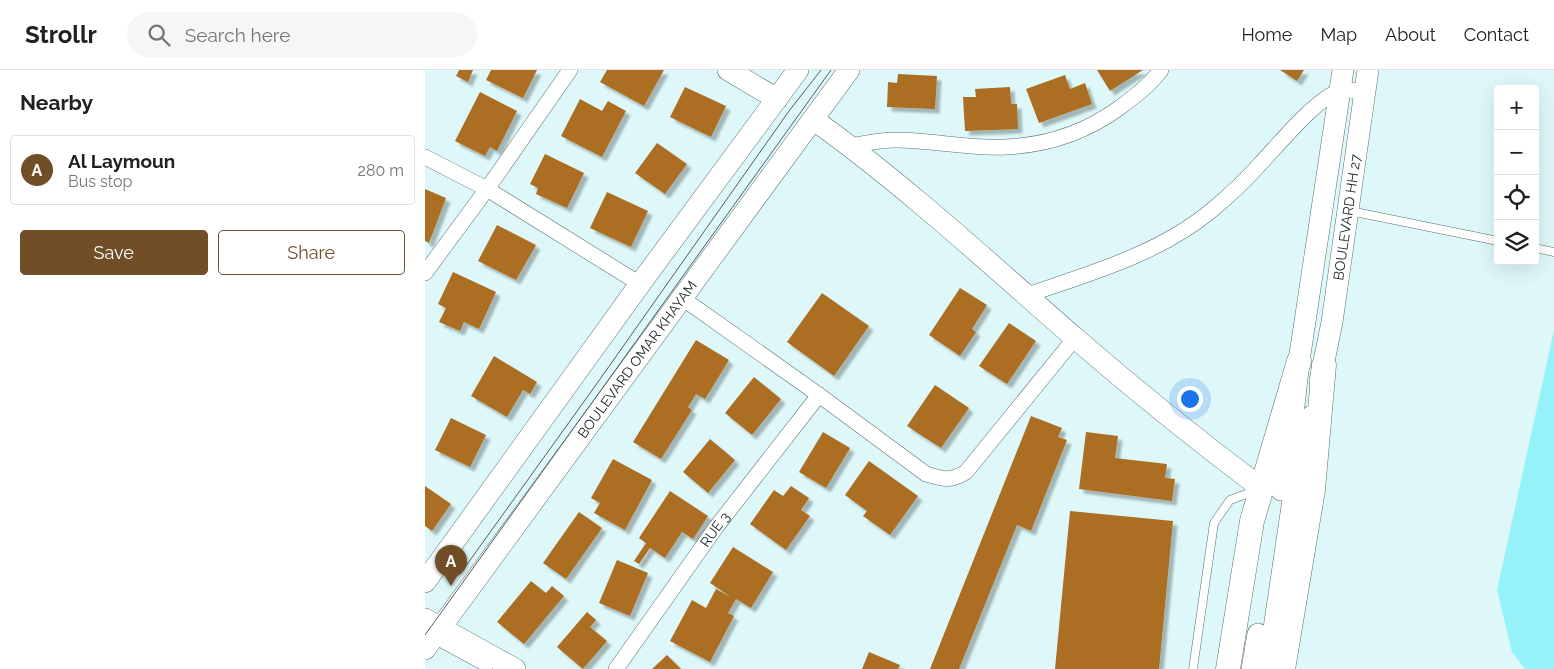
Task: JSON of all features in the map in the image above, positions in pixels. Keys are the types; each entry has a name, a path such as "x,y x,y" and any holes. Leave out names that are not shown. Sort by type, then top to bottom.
{"main road":[{"path":"1228,669 1252,521 1299,361"},
{"path":"1283,669 1313,490 1324,365"}],"street":[{"path":"425,273 487,189 570,70"},
{"path":"728,70 777,99"},
{"path":"425,582 640,284 798,70"},
{"name":"BOULEVARD OMAR KHAYAM","path":"430,634 849,70"},
{"path":"851,146 895,140 1005,147 1041,144 1074,134 1105,118 1135,96 1161,70"},
{"name":"BOULEVARD HH 27","path":"1267,669 1295,486 1324,365 1368,70"},
{"path":"1027,295 1111,266 1151,249 1176,235 1210,212 1233,192 1341,80 1365,92"},
{"name":"BOULEVARD HH 27","path":"1252,669 1291,432 1299,361 1341,80"},
{"path":"813,120 851,146 1075,338 1212,452 1261,488"},
{"path":"425,157 487,189 640,284"},
{"path":"681,298 819,395 926,474 945,479 957,478 966,472 1075,338"},
{"name":"RUE 3","path":"616,669 717,526 819,395"},
{"path":"430,634 515,669"}],"lane":[{"path":"1348,210 1494,240"},
{"path":"1539,249 1554,252"},
{"path":"1193,669 1214,523 1230,500 1261,488"},
{"path":"430,634 489,669"}],"shaded area":[{"path":"1554,330 1554,669 1525,669 1512,652 1497,590"}],"building":[{"path":"459,70 473,70 468,82 456,76"},
{"path":"491,70 537,70 523,98 486,80"},
{"path":"607,70 664,70 644,106 600,82"},
{"path":"1097,70 1143,70 1110,91"},
{"path":"1280,70 1304,70 1297,81"},
{"path":"898,74 937,76 935,109 887,107 888,82 897,83"},
{"path":"1065,75 1070,89 1085,83 1092,104 1039,123 1026,89"},
{"path":"685,87 726,106 711,137 670,117"},
{"path":"1010,87 1011,104 1017,104 1018,129 965,131 963,97 976,97 975,89"},
{"path":"480,92 517,111 497,151 490,147 485,156 455,141"},
{"path":"580,99 602,111 608,101 626,111 602,157 561,136"},
{"path":"657,143 687,164 665,194 635,173"},
{"path":"545,154 584,173 567,208 536,194 538,188 530,184"},
{"path":"425,189 446,198 429,243 425,241"},
{"path":"607,192 648,211 631,247 590,228"},
{"path":"497,225 536,245 516,280 478,261"},
{"path":"453,272 496,292 479,329 464,322 460,331 439,322 446,308 438,304"},
{"path":"960,288 987,305 972,329 976,332 960,356 929,335"},
{"path":"822,293 869,326 834,376 787,342"},
{"path":"1009,323 1036,341 1007,384 979,366"},
{"path":"696,340 729,360 705,399 696,394 688,407 692,410 661,459 633,442"},
{"path":"494,356 537,382 530,394 523,390 507,417 471,396"},
{"path":"754,377 781,399 752,435 725,413"},
{"path":"935,385 969,408 941,448 907,426"},
{"path":"1031,416 1062,428 1058,437 1067,440 1031,531 1017,525 959,669 930,669"},
{"path":"451,418 486,435 470,467 435,450"},
{"path":"823,432 850,448 826,488 799,472"},
{"path":"1086,432 1118,436 1115,458 1167,464 1165,478 1175,479 1172,501 1079,489"},
{"path":"710,439 735,460 708,493 683,472"},
{"path":"613,459 652,480 625,530 594,513 600,503 591,498"},
{"path":"869,461 918,496 890,535 863,516 867,511 845,495"},
{"path":"425,486 451,504 432,531 425,526"},
{"path":"791,486 809,498 801,510 810,516 786,550 750,524 774,490 783,496"},
{"path":"670,491 708,516 693,539 682,532 665,558 650,548 639,564 634,561 646,543 639,538"},
{"path":"1070,511 1173,521 1159,669 1055,669"},
{"path":"579,512 602,528 566,579 543,563"},
{"path":"733,547 773,572 751,608 736,599 728,613 734,616 710,662 670,641 692,600 706,608 716,589 731,597 710,583"},
{"path":"617,560 648,573 630,616 599,603"},
{"path":"531,581 546,593 552,586 564,596 524,644 497,622"},
{"path":"587,612 596,620 590,627 607,641 583,669 557,647"},
{"path":"869,652 900,665 898,669 862,669"},
{"path":"667,655 681,669 652,669"}],"tram line":[{"path":"463,570 789,111 821,70"},
{"path":"425,635 831,70"}],"place":[{"name":"Al Laymoun","path":"451,586"}]}
